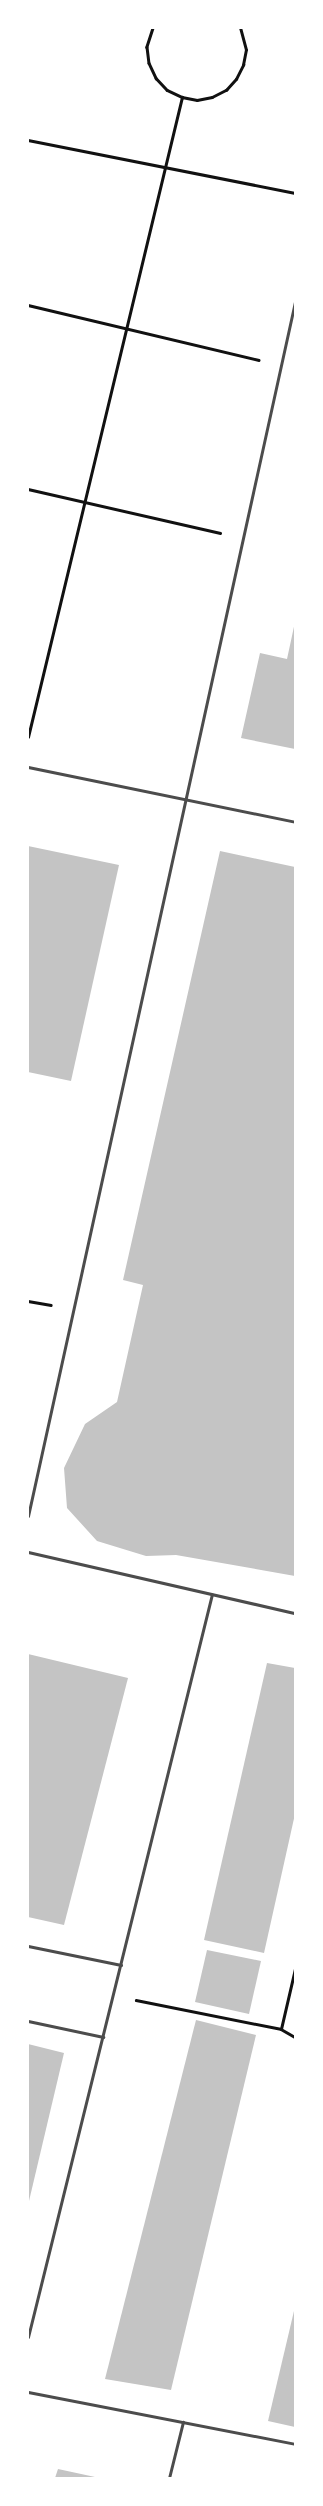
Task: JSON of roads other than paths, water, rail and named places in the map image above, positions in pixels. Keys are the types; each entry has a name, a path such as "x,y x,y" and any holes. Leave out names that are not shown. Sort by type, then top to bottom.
{"lane":[{"path":"28,1516 295,302"},
{"path":"28,767 295,822"},
{"path":"28,1552 295,1613"},
{"path":"28,2337 114,1996 212,1594"},
{"path":"28,1946 121,1965"},
{"path":"28,2021 103,2037"},
{"path":"28,2392 295,2444"},
{"path":"169,2478 183,2422"}]}
